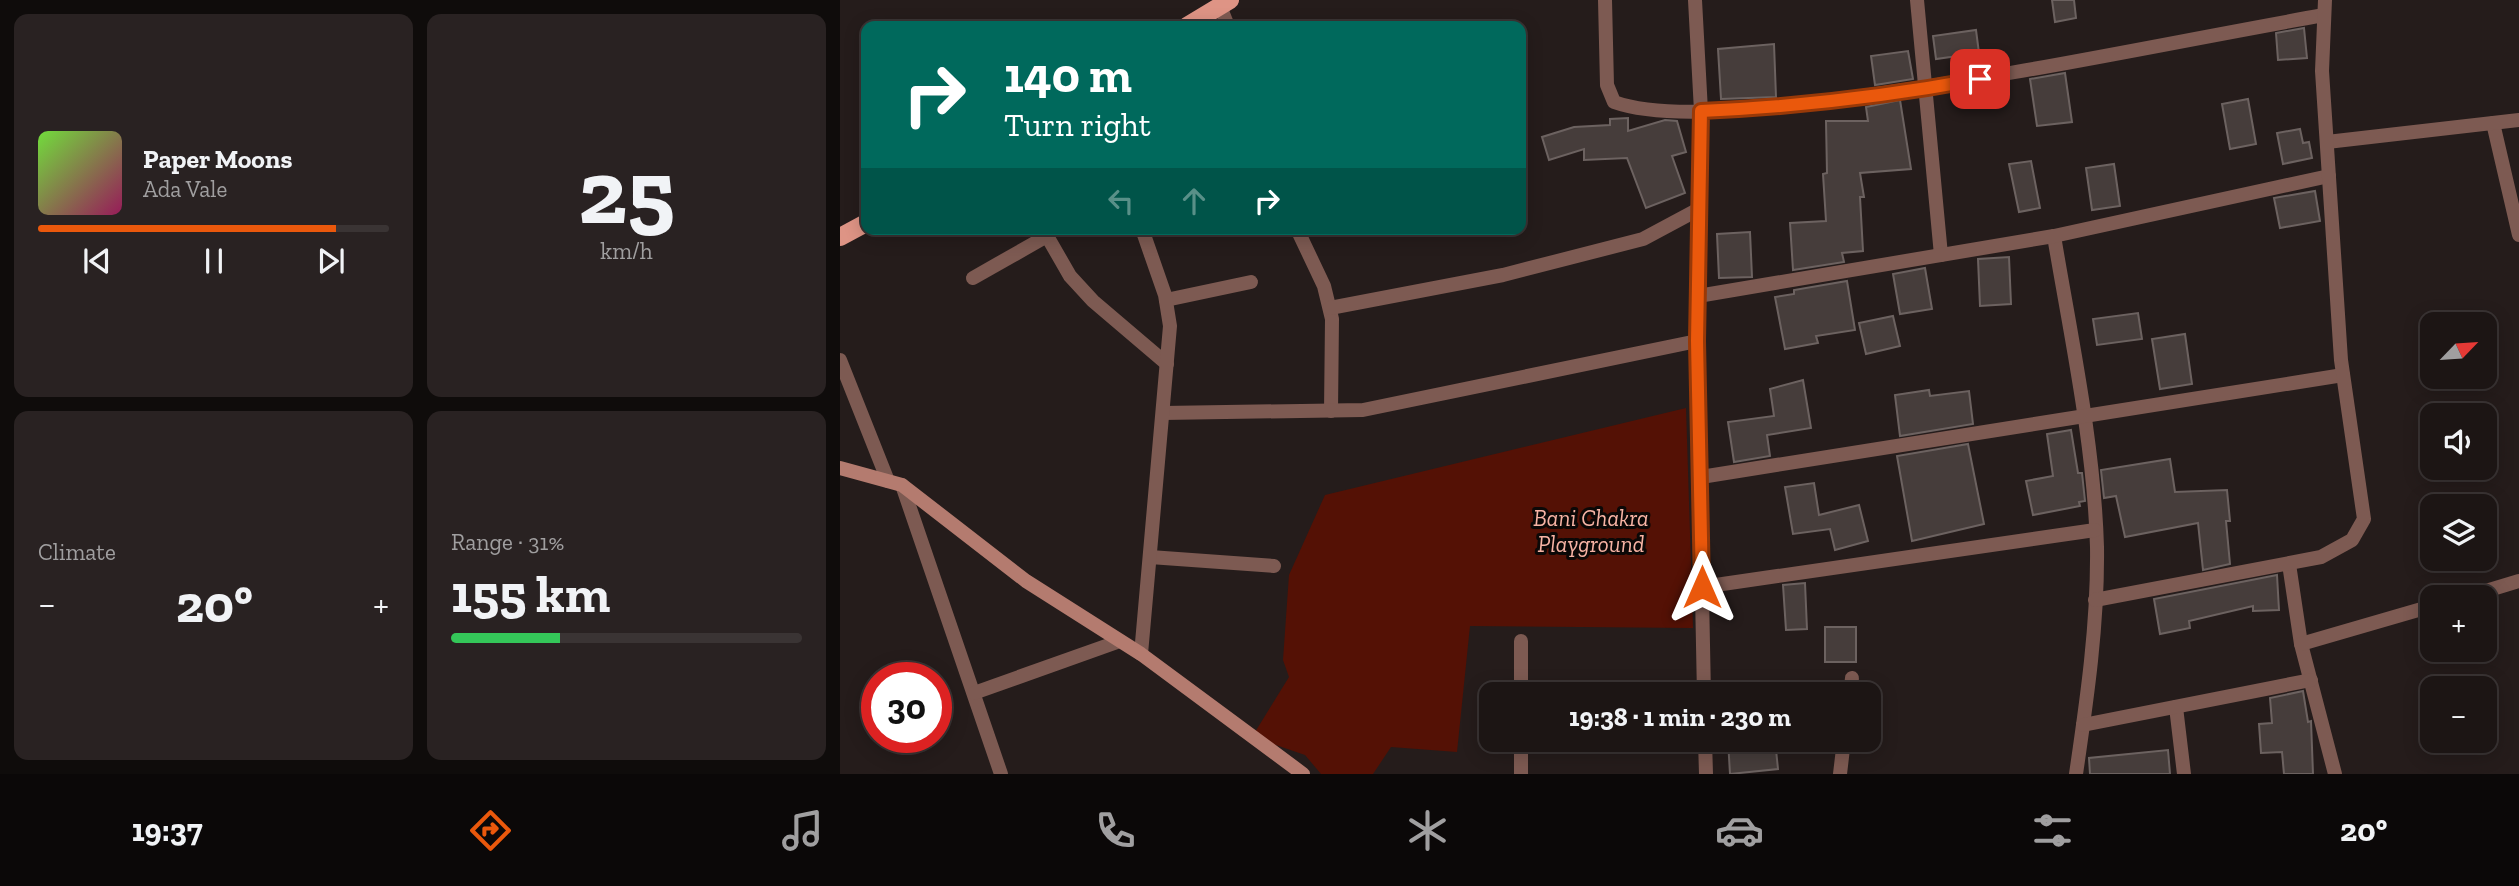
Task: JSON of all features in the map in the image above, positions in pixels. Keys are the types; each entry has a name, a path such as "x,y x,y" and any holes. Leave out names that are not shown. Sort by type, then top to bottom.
{"main road":[{"path":"1195,21 1225,3"},
{"path":"840,237 861,226"}],"street":[{"path":"1605,0 1607,85 1614,103 1628,107 1701,111 1767,108 1926,89 2325,7 2322,71 2343,375 2364,519 2352,540 2321,557 2095,600"},
{"path":"1695,0 1701,111 1697,341 1704,682"},
{"path":"1917,0 1941,255"},
{"path":"1225,3 1227,21"},
{"path":"2327,142 2519,120"},
{"path":"2493,123 2519,235"},
{"path":"1698,296 2054,236 2329,176"},
{"path":"1330,308 1503,275 1643,239 1699,209"},
{"path":"973,278 1042,235"},
{"path":"1046,235 1070,276 1093,301 1167,365"},
{"path":"1141,654 1170,326 1166,300 1144,235"},
{"path":"1300,235 1324,286 1332,319 1331,411"},
{"path":"2054,236 2085,418 2095,530 2092,666 2076,774"},
{"path":"1166,300 1251,282"},
{"path":"1163,413 1363,410 1697,341"},
{"path":"840,359 895,483 974,693 1001,774"},
{"path":"1701,477 2343,375"},
{"path":"840,468 895,483 1026,581 1141,654 1300,773"},
{"path":"1702,587 2095,530"},
{"path":"1150,557 1274,566"},
{"path":"2289,564 2301,644 2335,774"},
{"path":"2497,588 2519,581"},
{"path":"2301,644 2420,609"},
{"path":"974,693 1120,641"},
{"path":"1521,642 1521,682"},
{"path":"1852,678 1852,682"},
{"path":"2083,726 2311,680"},
{"path":"2176,707 2184,774"},
{"path":"1521,752 1521,774"},
{"path":"1705,752 1706,774"},
{"path":"1840,774 1843,752"}],"green space":[{"name":"Bani Chakra Playground","path":"1686,408 1693,628 1470,626 1457,752 1391,747 1373,774 1321,774 1305,755 1252,737 1289,677 1283,660 1289,575 1325,495"}],"building":[{"path":"2052,0 2074,0 2076,18 2055,22"},
{"path":"2304,28 2307,58 2278,60 2276,33"},
{"path":"1976,30 1979,53 1936,59 1933,36"},
{"path":"1774,44 1776,97 1721,99 1718,49"},
{"path":"1908,51 1913,79 1875,85 1871,56"},
{"path":"2065,73 2072,122 2037,126 2030,79"},
{"path":"2248,99 2256,144 2230,149 2222,104"},
{"path":"1900,100 1911,169 1860,173 1864,197 1860,197 1863,251 1842,253 1844,262 1793,270 1790,223 1826,221 1823,174 1827,173 1826,121 1868,121 1866,107"},
{"path":"1628,118 1628,131 1665,120 1677,121 1686,152 1672,156 1685,193 1646,208 1627,158 1584,160 1584,149 1549,160 1542,137 1574,127 1610,125 1610,119"},
{"path":"2300,129 2303,143 2309,142 2312,158 2283,164 2277,133"},
{"path":"2031,161 2040,208 2019,212 2009,164"},
{"path":"2114,164 2120,206 2092,210 2086,168"},
{"path":"2315,191 2320,221 2280,228 2274,198"},
{"path":"1750,232 1752,277 1719,278 1717,234"},
{"path":"2009,257 2011,304 1980,306 1978,259"},
{"path":"1925,268 1932,309 1900,314 1893,274"},
{"path":"1847,281 1855,330 1816,336 1818,343 1785,349 1775,297 1794,294 1794,290"},
{"path":"2138,313 2142,339 2097,345 2093,319"},
{"path":"1893,316 1900,346 1866,354 1859,323"},
{"path":"2185,334 2192,384 2160,389 2152,339"},
{"path":"1803,380 1811,428 1767,435 1770,456 1734,462 1728,422 1774,416 1770,389"},
{"path":"1929,390 1930,396 1969,391 1973,424 1900,436 1895,395"},
{"path":"2071,430 2078,473 2082,473 2085,501 2079,502 2080,506 2033,515 2026,481 2053,476 2047,434"},
{"path":"1968,444 1984,524 1912,541 1897,456"},
{"path":"2170,459 2175,492 2227,490 2230,521 2226,521 2230,564 2203,570 2198,523 2125,537 2116,496 2104,498 2101,470"},
{"path":"1814,483 1819,515 1859,505 1868,541 1835,550 1830,529 1793,534 1785,487"},
{"path":"2277,575 2279,610 2253,611 2253,606 2189,621 2190,628 2160,634 2154,599"},
{"path":"1805,583 1807,629 1786,630 1783,585"},
{"path":"1825,627 1856,627 1856,662 1825,662"},
{"path":"2303,691 2308,722 2311,721 2313,774 2284,774 2282,752 2261,753 2259,724 2272,723 2270,698"},
{"path":"2168,750 2170,774 2090,774 2089,758"},
{"path":"1729,752 1776,752 1778,769 1730,774"}],"route":[{"path":"1702,587 1697,341 1701,111 1767,108 1926,89 1980,79"}]}
